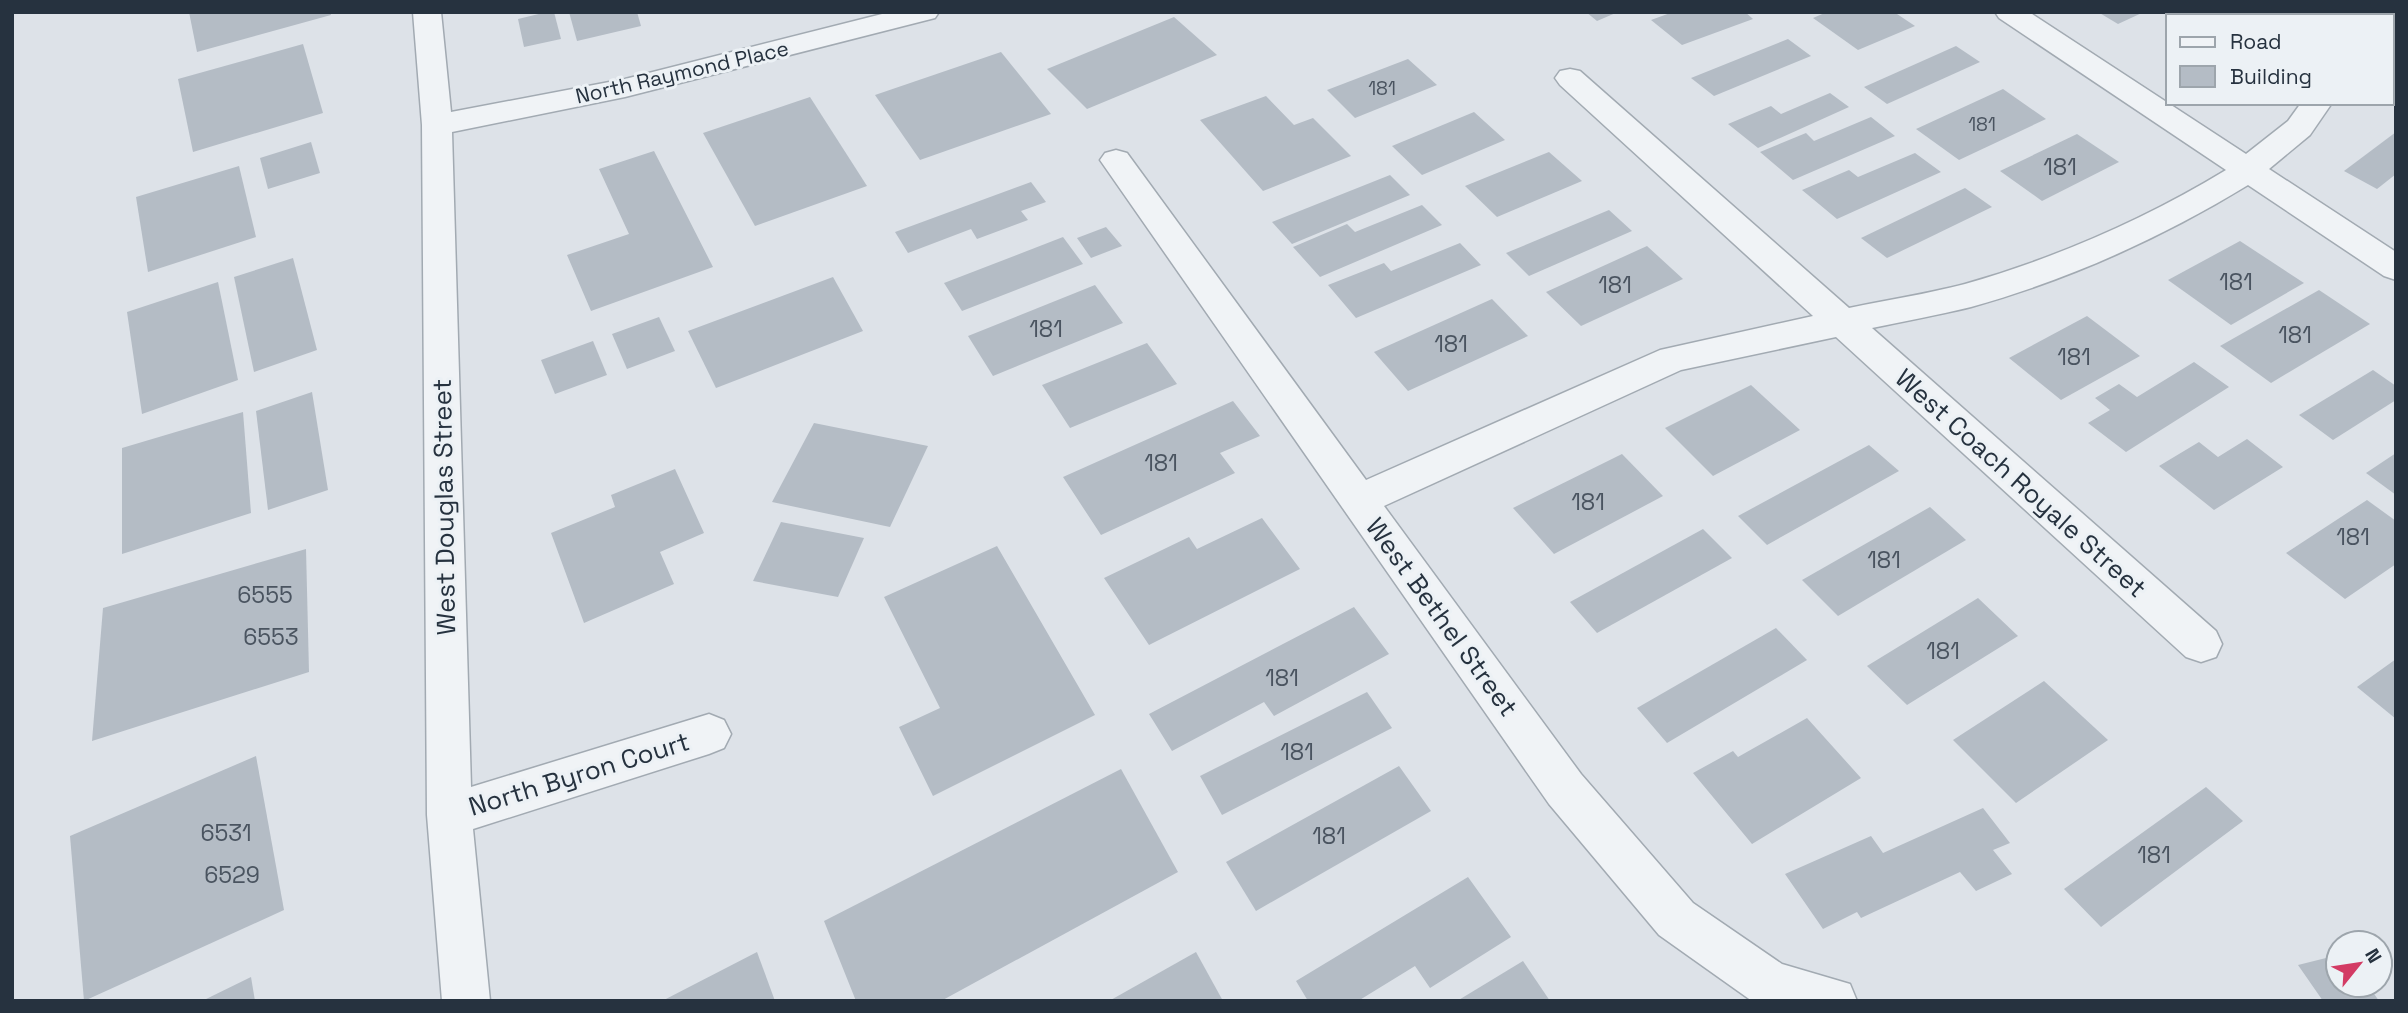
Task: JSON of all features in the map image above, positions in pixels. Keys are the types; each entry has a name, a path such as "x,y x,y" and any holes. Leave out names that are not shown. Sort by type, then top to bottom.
{"street":[{"name":"West Douglas Street","path":"428,12 437,125 449,815 466,1001"},
{"name":"North Raymond Place","path":"437,125 625,88 925,12"},
{"path":"2009,12 2396,268"},
{"name":"West Coach Royale Street","path":"1570,78 2201,644"},
{"path":"1359,500 1674,359 1969,295 2081,256 2180,212 2247,170 2299,128 2316,105"},
{"name":"West Bethel Street","path":"1115,160 1565,789 1675,919 1771,985 1833,1001"},
{"name":"North Byron Court","path":"449,815 709,734"}],"building":[{"path":"189,12 330,12 331,15 197,52"},
{"path":"554,12 561,39 524,47 518,19"},
{"path":"569,12 637,12 641,26 577,41"},
{"path":"1586,12 1618,12 1597,21"},
{"path":"1673,12 1745,12 1753,19 1682,45 1651,20"},
{"path":"1827,12 1894,12 1915,26 1858,50 1813,18"},
{"path":"2098,12 2144,12 2118,24"},
{"path":"1174,17 1217,55 1087,109 1047,69"},
{"path":"1788,39 1811,56 1714,96 1691,78"},
{"path":"303,44 323,113 193,152 178,79"},
{"path":"1956,46 1980,62 1887,104 1864,87"},
{"path":"1001,52 1051,114 920,160 875,95"},
{"path":"1408,59 1437,85 1355,118 1327,90"},
{"path":"2003,89 2046,119 1959,160 1916,129"},
{"path":"1830,93 1849,107 1758,148 1728,124 1771,106 1781,114"},
{"path":"1266,96 1294,125 1313,118 1351,156 1263,191 1200,120"},
{"path":"810,97 867,186 755,226 703,133"},
{"path":"1474,112 1505,140 1422,175 1392,146"},
{"path":"1871,117 1895,136 1793,180 1760,152 1806,133 1814,141"},
{"path":"2396,132 2396,174 2377,189 2344,171"},
{"path":"2077,134 2119,162 2042,201 2000,171"},
{"path":"311,142 320,173 268,189 260,158"},
{"path":"654,151 713,267 591,311 567,255 629,234 599,169"},
{"path":"1549,152 1582,181 1497,217 1465,186"},
{"path":"1915,153 1941,172 1837,219 1802,190 1849,170 1858,177"},
{"path":"239,166 256,237 148,272 136,197"},
{"path":"1390,175 1410,195 1292,244 1272,222"},
{"path":"1031,182 1046,202 1021,211 1028,220 977,239 971,229 908,253 895,232"},
{"path":"1965,188 1992,207 1887,258 1861,238"},
{"path":"1422,205 1442,225 1320,277 1293,247 1347,224 1355,232"},
{"path":"1609,210 1632,231 1529,276 1506,253"},
{"path":"1106,227 1122,246 1091,258 1077,238"},
{"path":"1063,237 1083,264 962,311 944,283"},
{"path":"2240,241 2304,283 2231,325 2168,280"},
{"path":"1460,243 1481,265 1356,318 1328,285 1384,263 1391,271"},
{"path":"1647,246 1683,279 1581,326 1546,292"},
{"path":"293,258 317,350 254,372 234,277"},
{"path":"833,277 863,331 716,388 688,331"},
{"path":"218,282 238,380 142,414 127,312"},
{"path":"1095,285 1123,323 993,376 968,336"},
{"path":"2319,290 2370,324 2271,383 2220,346"},
{"path":"1492,299 1528,336 1408,391 1374,352"},
{"path":"2087,316 2140,356 2061,400 2009,358"},
{"path":"659,317 675,351 627,369 612,334"},
{"path":"593,341 607,375 555,394 541,360"},
{"path":"1147,343 1177,384 1070,428 1042,385"},
{"path":"2194,362 2229,387 2126,452 2088,423 2110,410 2095,398 2119,384 2137,397"},
{"path":"2373,370 2396,386 2396,400 2333,440 2299,415"},
{"path":"1751,385 1800,430 1713,476 1665,428"},
{"path":"312,392 328,490 268,510 256,411"},
{"path":"1233,401 1260,436 1220,453 1235,473 1101,535 1063,477"},
{"path":"243,412 251,513 122,554 122,448"},
{"path":"814,423 928,446 890,527 772,502"},
{"path":"2247,439 2283,467 2214,510 2159,466 2199,442 2218,457"},
{"path":"1869,445 1899,471 1767,545 1738,516"},
{"path":"2396,453 2396,495 2366,473"},
{"path":"1622,454 1663,496 1554,554 1513,508"},
{"path":"675,469 704,533 660,552 674,584 584,623 551,533 615,507 611,495"},
{"path":"2367,500 2396,521 2396,564 2345,599 2286,553"},
{"path":"1930,507 1966,540 1838,616 1802,580"},
{"path":"1262,518 1300,569 1149,645 1104,578 1189,537 1197,549"},
{"path":"781,522 864,538 838,597 753,581"},
{"path":"1703,529 1732,558 1597,633 1570,602"},
{"path":"997,546 1095,715 933,796 899,727 940,708 884,597"},
{"path":"306,549 309,672 92,741 103,608"},
{"path":"1978,598 2018,636 1907,705 1867,666"},
{"path":"1354,607 1389,654 1274,716 1264,702 1172,751 1149,714"},
{"path":"1776,628 1807,660 1667,743 1637,708"},
{"path":"2396,659 2396,719 2357,687"},
{"path":"2044,681 2108,740 2016,803 1953,740"},
{"path":"1367,692 1392,728 1222,815 1200,776"},
{"path":"1807,718 1861,778 1752,844 1693,773 1733,751 1738,757"},
{"path":"256,756 284,910 84,1001 70,836"},
{"path":"1399,766 1431,811 1256,911 1226,862"},
{"path":"1121,769 1178,872 941,1001 856,1001 824,921"},
{"path":"2206,787 2243,821 2101,927 2064,889"},
{"path":"1983,808 2010,843 1993,850 2012,874 1976,891 1960,872 1861,918 1857,912 1823,929 1785,874 1871,836 1883,853"},
{"path":"1468,877 1511,937 1430,988 1415,966 1358,1001 1308,1001 1296,981"},
{"path":"757,952 775,1001 662,1001"},
{"path":"1196,952 1223,1001 1109,1001"},
{"path":"2324,958 2324,999 2379,1001 2323,1001 2298,965"},
{"path":"1523,961 1550,1001 1457,1001"},
{"path":"251,977 255,1001 202,1001"}]}
